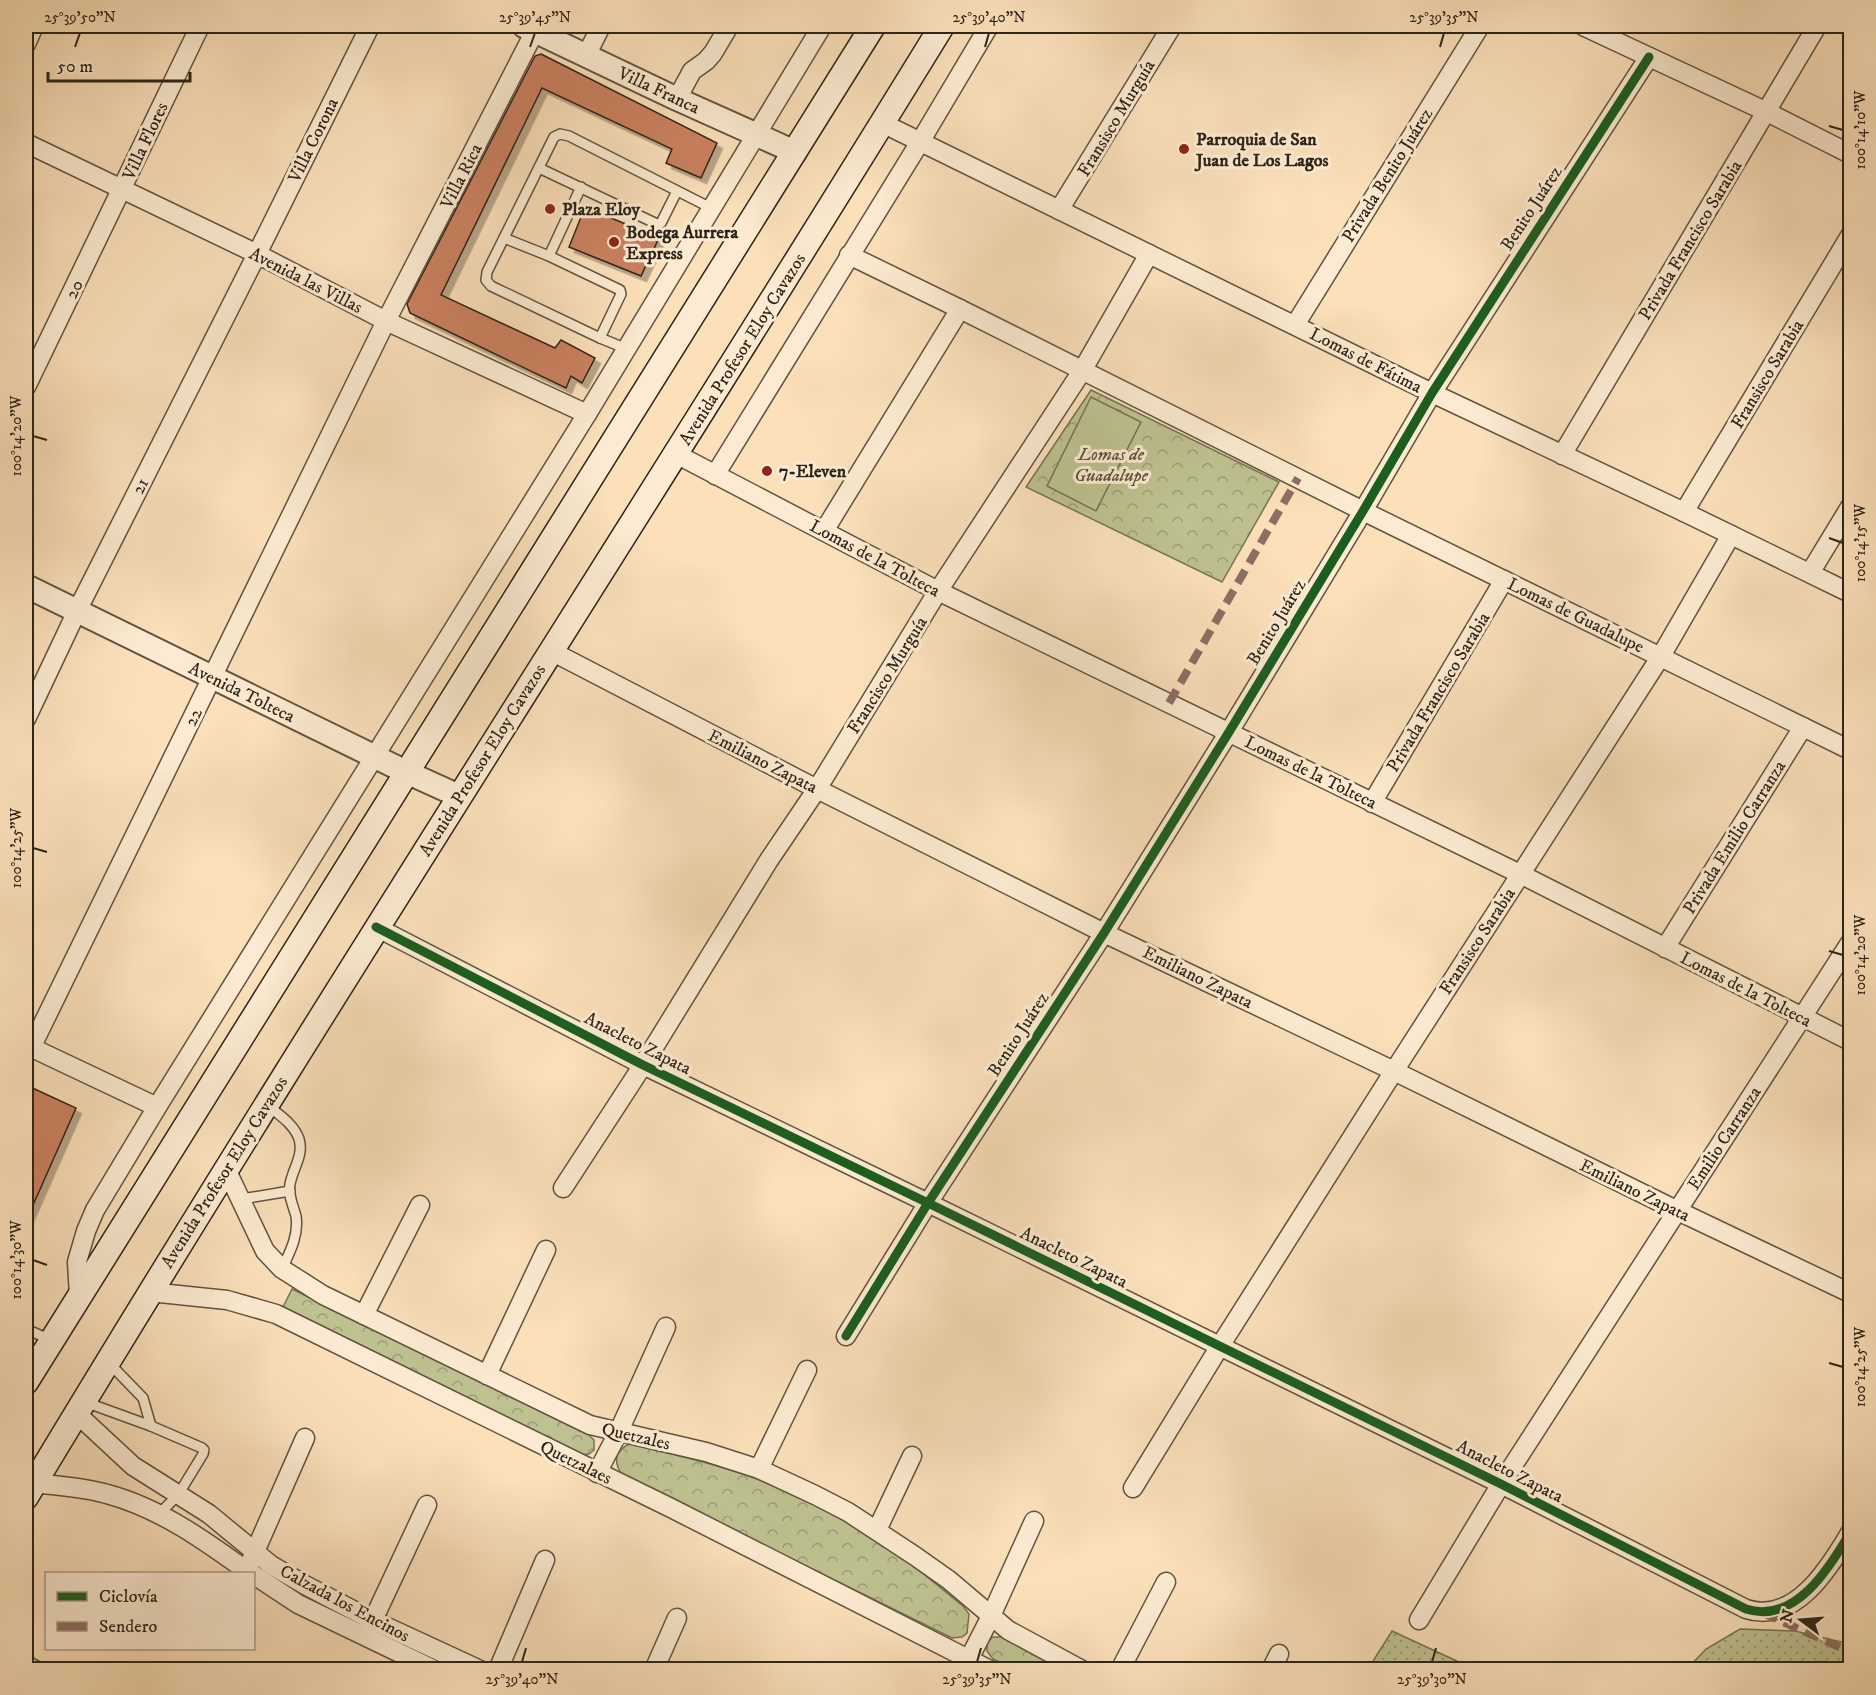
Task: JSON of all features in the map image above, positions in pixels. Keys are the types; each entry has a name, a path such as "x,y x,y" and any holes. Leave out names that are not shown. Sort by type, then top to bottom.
{"main road":[{"path":"26,1382 873,26"},
{"name":"Avenida Profesor Eloy Cavazos","path":"30,1490 266,1103 676,454 942,26"}],"street":[{"path":"26,44 34,26"},
{"name":"Villa Flores","path":"122,191 200,26"},
{"name":"Villa Corona","path":"257,254 369,26"},
{"path":"586,56 601,26"},
{"path":"677,99 692,71 713,53 729,26"},
{"path":"79,1296 77,1262 95,1210 156,1107 713,209 822,26"},
{"path":"715,475 989,26"},
{"name":"Fransisco Murguía","path":"1059,210 1172,26"},
{"name":"Privada Benito Juárez","path":"1295,325 1480,26"},
{"path":"1583,26 1851,154"},
{"name":"Privada Francisco Sarabia","path":"1562,455 1817,26"},
{"name":"Villa Franca","path":"529,28 677,99 795,152"},
{"name":"Villa Rica","path":"386,321 529,28"},
{"name":"Benito Juárez","path":"928,1203 1104,933 1229,732 1432,393 1649,57"},
{"name":"Lomas de Fátima","path":"882,123 1432,393 1851,593"},
{"name":"Avenida las Villas","path":"26,143 257,254 386,321 587,414"},
{"name":"20","path":"26,387 122,191"},
{"name":"Fransisco Sarabia","path":"1683,512 1851,236"},
{"name":"21","path":"26,719 77,611 257,254"},
{"name":"Francisco Murguía","path":"563,1188 643,1065 769,860 817,789 938,591 1082,371 1149,254"},
{"name":"Lomas de Guadalupe","path":"849,255 1363,511 1851,750"},
{"path":"824,531 960,309"},
{"name":"22","path":"28,1046 386,321"},
{"name":"Lomas de la Tolteca","path":"676,454 938,591 1520,874 1851,1041"},
{"path":"1810,573 1851,507"},
{"name":"Fransisco Sarabia","path":"1220,1346 1661,656 1731,536"},
{"name":"Privada Francisco Sarabia","path":"1372,803 1504,580"},
{"name":"Avenida Tolteca","path":"26,586 459,796"},
{"name":"Emiliano Zapata","path":"550,651 817,789 1104,933 1851,1293"},
{"name":"Privada Emilio Carranza","path":"1665,948 1803,727"},
{"name":"Anacleto Zapata","path":"376,927 643,1065 1500,1484 1746,1609 1760,1612 1792,1603 1810,1590 1831,1564 1851,1533"},
{"name":"Emilio Carranza","path":"1500,1484 1851,943"},
{"path":"28,1046 156,1107"},
{"name":"Quetzales","path":"226,1169 266,1251 282,1269 323,1295 590,1425 706,1452 759,1469 816,1495 877,1530 949,1580 1018,1636 1082,1670"},
{"path":"846,1336 928,1203"},
{"path":"364,1315 420,1205"},
{"path":"487,1374 546,1250"},
{"name":"Quetzalaes","path":"150,1292 227,1300 271,1312 850,1598 990,1670"},
{"path":"597,1473 619,1431 666,1327"},
{"path":"1133,1488 1220,1346"},
{"path":"759,1469 807,1370"},
{"name":"Calzada los Encinos","path":"80,1407 133,1466 209,1514 255,1552 435,1670"},
{"path":"250,1572 255,1552 304,1438"},
{"path":"877,1530 912,1456"},
{"path":"1419,1620 1500,1484"},
{"name":"Calzada los Encinos","path":"30,1490 108,1494 158,1515 194,1534 249,1572"},
{"path":"369,1628 427,1505"},
{"path":"969,1659 1034,1521"},
{"path":"498,1670 545,1560"},
{"name":"Calzada los Encinos","path":"255,1576 298,1604 480,1670"},
{"path":"1120,1670 1166,1582"},
{"path":"654,1670 677,1618"},
{"path":"26,1665 35,1670"}],"lane":[{"path":"627,349 487,283 487,272 554,138 562,134 713,209"},
{"path":"539,168 659,224 677,191"},
{"path":"549,256 581,187"},
{"path":"504,238 549,256 620,290 621,294 600,338"},
{"path":"266,1103 291,1126 300,1142 300,1156 292,1176 290,1191 296,1217 296,1230 293,1244 282,1269"},
{"path":"242,1199 290,1191"},
{"path":"26,1329 52,1340"},
{"path":"107,1361 143,1398 151,1425"},
{"path":"80,1407 151,1425 204,1450 178,1495 158,1515"}],"green space":[{"name":"Lomas de Guadalupe","path":"1091,390 1279,482 1222,582 1026,487"},
{"path":"1091,397 1141,422 1096,511 1047,486"},
{"path":"292,1289 588,1434 594,1440 594,1450 589,1454 580,1455 283,1307"},
{"path":"629,1444 710,1464 757,1479 800,1497 842,1519 893,1551 963,1606 969,1614 967,1633 962,1637 952,1638 622,1475 617,1465 617,1457 618,1453"},
{"path":"1740,1629 1795,1631 1850,1644 1850,1669 1687,1669 1706,1649"},
{"path":"1392,1631 1474,1669 1368,1669"},
{"path":"992,1637 1002,1637 1065,1669 1015,1669 993,1659 987,1651 987,1644"}],"building":[{"path":"541,54 717,143 701,178 666,163 672,149 542,88 441,295 555,348 561,340 595,358 582,383 571,376 566,388 410,313 407,304 535,56"},
{"name":"Bodega Aurrera Express","path":"585,207 659,238 641,276 569,247"},
{"path":"26,1085 76,1108 26,1221"}],"marked path":[{"path":"1169,703 1298,478"},
{"path":"1763,1613 1850,1652"}],"cycle path":[{"path":"846,1336 928,1203 1104,933 1229,732 1432,393 1649,57"},
{"path":"376,927 643,1065 1501,1484 1746,1609 1764,1612 1780,1609 1795,1601 1821,1576 1850,1533"}],"place":[{"name":"Parroquia de San Juan de Los Lagos","path":"1184,149"},
{"name":"Plaza Eloy","path":"550,209"},
{"name":"Bodega Aurrera Express","path":"614,242"},
{"name":"7-Eleven","path":"767,471"}]}
